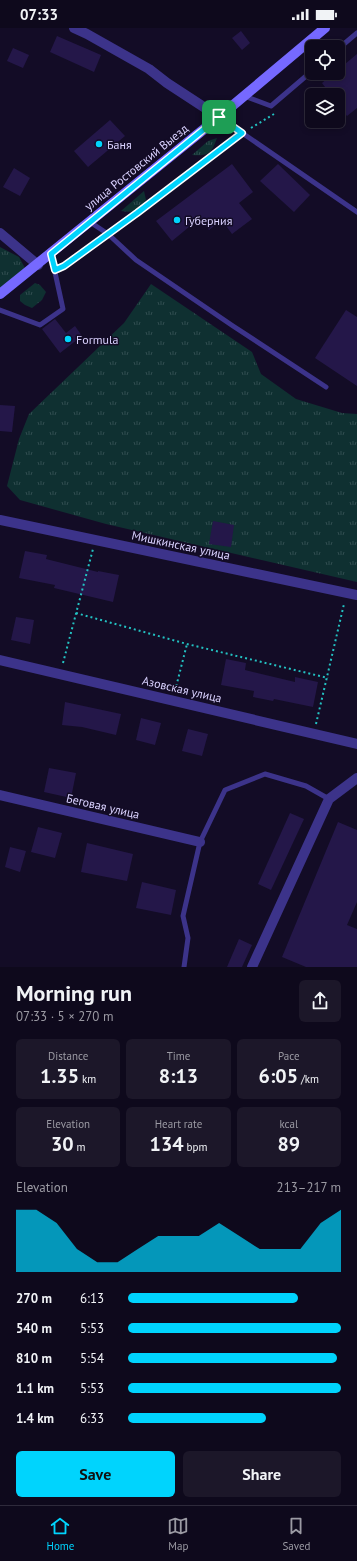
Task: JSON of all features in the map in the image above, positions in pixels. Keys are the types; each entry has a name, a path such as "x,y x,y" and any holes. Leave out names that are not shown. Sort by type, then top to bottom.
{"main road":[{"name":"улица Ростовский Выезд","path":"0,294 38,265 219,117 325,28"}],"street":[{"path":"74,28 149,68 167,83 219,117"},
{"path":"0,233 38,265"},
{"name":"Мишкинская улица","path":"0,520 352,594"},
{"name":"Азовская улица","path":"0,660 357,744"},
{"path":"252,967 329,799 357,778"},
{"name":"Беговая улица","path":"0,795 200,842"}],"lane":[{"path":"345,43 357,33"},
{"path":"244,96 271,106 305,77"},
{"path":"219,117 357,212"},
{"path":"90,222 108,234 136,260 233,326 326,386"},
{"path":"0,310 40,325 63,309 51,254"},
{"path":"184,967 188,938 183,916 200,842 225,790 265,774 306,786 329,799"}],"path":[{"path":"55,270 64,266 108,234 242,133 276,112"},
{"path":"60,674 95,540"},
{"path":"314,734 352,594"},
{"path":"76,613 187,644 328,678"},
{"path":"172,701 187,644"}],"green space":[{"path":"217,138 209,153 192,155 208,141"},
{"path":"144,191 146,200 141,207 129,212 121,211"},
{"path":"0,247 19,257 25,268 0,288"},
{"path":"35,283 40,285 46,292 42,300 32,308 20,301 20,295"},
{"path":"151,284 252,352 261,374 296,399 342,413 357,414 357,582 106,524 20,500 7,486 19,439 29,414 124,323"}],"building":[{"path":"241,31 250,43 242,50 232,38"},
{"path":"57,36 101,55 94,72 50,52"},
{"path":"13,48 29,55 23,68 7,61"},
{"path":"357,54 357,108 347,116 345,114 345,88 326,88 322,83 326,80 345,80 345,64"},
{"name":"Баня","path":"110,120 125,136 88,167 74,151"},
{"path":"232,164 253,192 239,203 252,219 232,234 222,220 209,230 200,218 172,241 156,221"},
{"path":"278,164 310,195 294,212 260,181"},
{"path":"14,168 30,178 20,196 3,187"},
{"path":"346,310 357,317 357,386 315,358"},
{"path":"55,319 66,333 75,326 82,336 60,353 42,329"},
{"path":"0,405 15,406 12,432 0,431"},
{"path":"213,521 234,525 231,547 209,544"},
{"path":"25,551 47,555 46,559 98,572 119,575 113,602 54,588 55,585 19,578"},
{"path":"16,617 34,620 30,644 11,640"},
{"path":"226,659 246,663 245,670 295,682 295,677 318,682 313,707 274,699 273,701 253,697 254,691 221,685"},
{"path":"65,702 121,714 116,735 82,727 62,725"},
{"path":"141,718 161,723 155,745 136,740"},
{"path":"188,729 208,734 202,756 182,751"},
{"path":"49,768 76,773 71,798 44,792"},
{"path":"290,813 304,819 271,890 258,884"},
{"path":"338,822 357,830 357,902 347,925 357,929 357,967 306,967 282,957"},
{"path":"38,827 62,833 55,858 31,852"},
{"path":"87,843 133,854 127,881 81,872"},
{"path":"10,847 26,851 20,872 5,867"},
{"path":"142,882 176,890 171,915 136,908"},
{"path":"239,939 252,945 242,967 227,967"}],"place":[{"name":"Баня","path":"99,144"},
{"name":"Губерния","path":"177,220"},
{"name":"Formula","path":"68,339"}],"route":[{"path":"219,117 242,133 137,213 64,266 55,270 51,254 219,117"}]}
